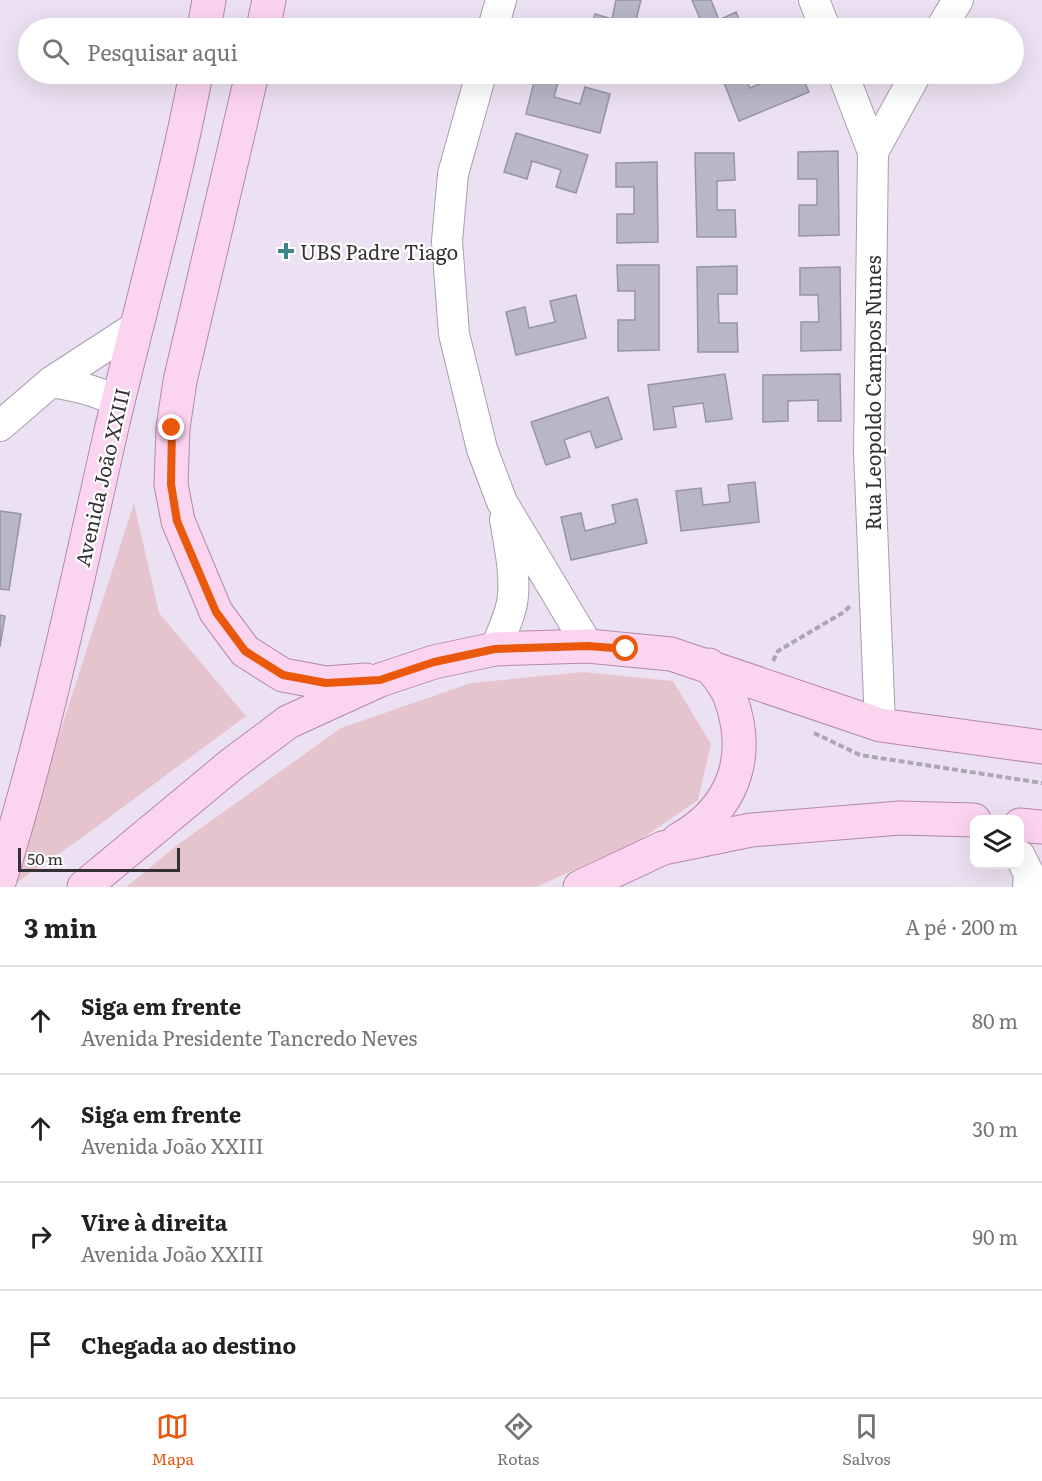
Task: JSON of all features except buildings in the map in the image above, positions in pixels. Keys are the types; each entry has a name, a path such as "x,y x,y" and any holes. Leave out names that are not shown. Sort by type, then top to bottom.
{"main road":[{"path":"206,18 209,0"},
{"path":"264,18 269,0"},
{"name":"Avenida João XXIII","path":"0,879 30,781 118,402 159,242 194,84"},
{"path":"250,84 180,381 172,428 171,484 177,521 216,612 245,651 283,675 326,683 380,680"},
{"path":"159,242 165,259 175,269 205,273"},
{"path":"84,887 232,764 288,722 380,680 434,662 495,649 588,646 672,654 880,724 1042,747"},
{"path":"580,887 681,839 718,809 736,774 739,745 736,717 729,694 709,665"},
{"path":"663,848 751,830 900,818 970,820"},
{"path":"1024,825 1042,827"}],"street":[{"path":"496,18 501,0"},
{"path":"814,0 821,18"},
{"path":"947,18 958,0"},
{"path":"478,84 453,174 447,241 454,334 482,449 502,502 588,646"},
{"path":"847,84 873,152"},
{"name":"Rua Leopoldo Campos Nunes","path":"880,724 869,451 873,152 910,84"},
{"path":"0,426 51,382 138,326"},
{"path":"51,382 90,389 118,402"},
{"path":"495,649 513,596 512,562 502,502"},
{"path":"1024,864 1029,874 1028,887"}],"path":[{"path":"760,685 778,651 844,612 874,580"}],"shaded area":[{"path":"134,503 159,613 246,716 76,842 10,887"},
{"path":"583,672 673,681 711,744 698,800 637,842 536,887 126,887 176,846 341,728 471,683"}],"place":[{"name":"UBS Padre Tiago","path":"286,251"}],"route":[{"path":"172,428 171,484 177,521 216,612 245,651 283,675 326,683 380,680 434,662 495,649 588,646 626,649"}]}
